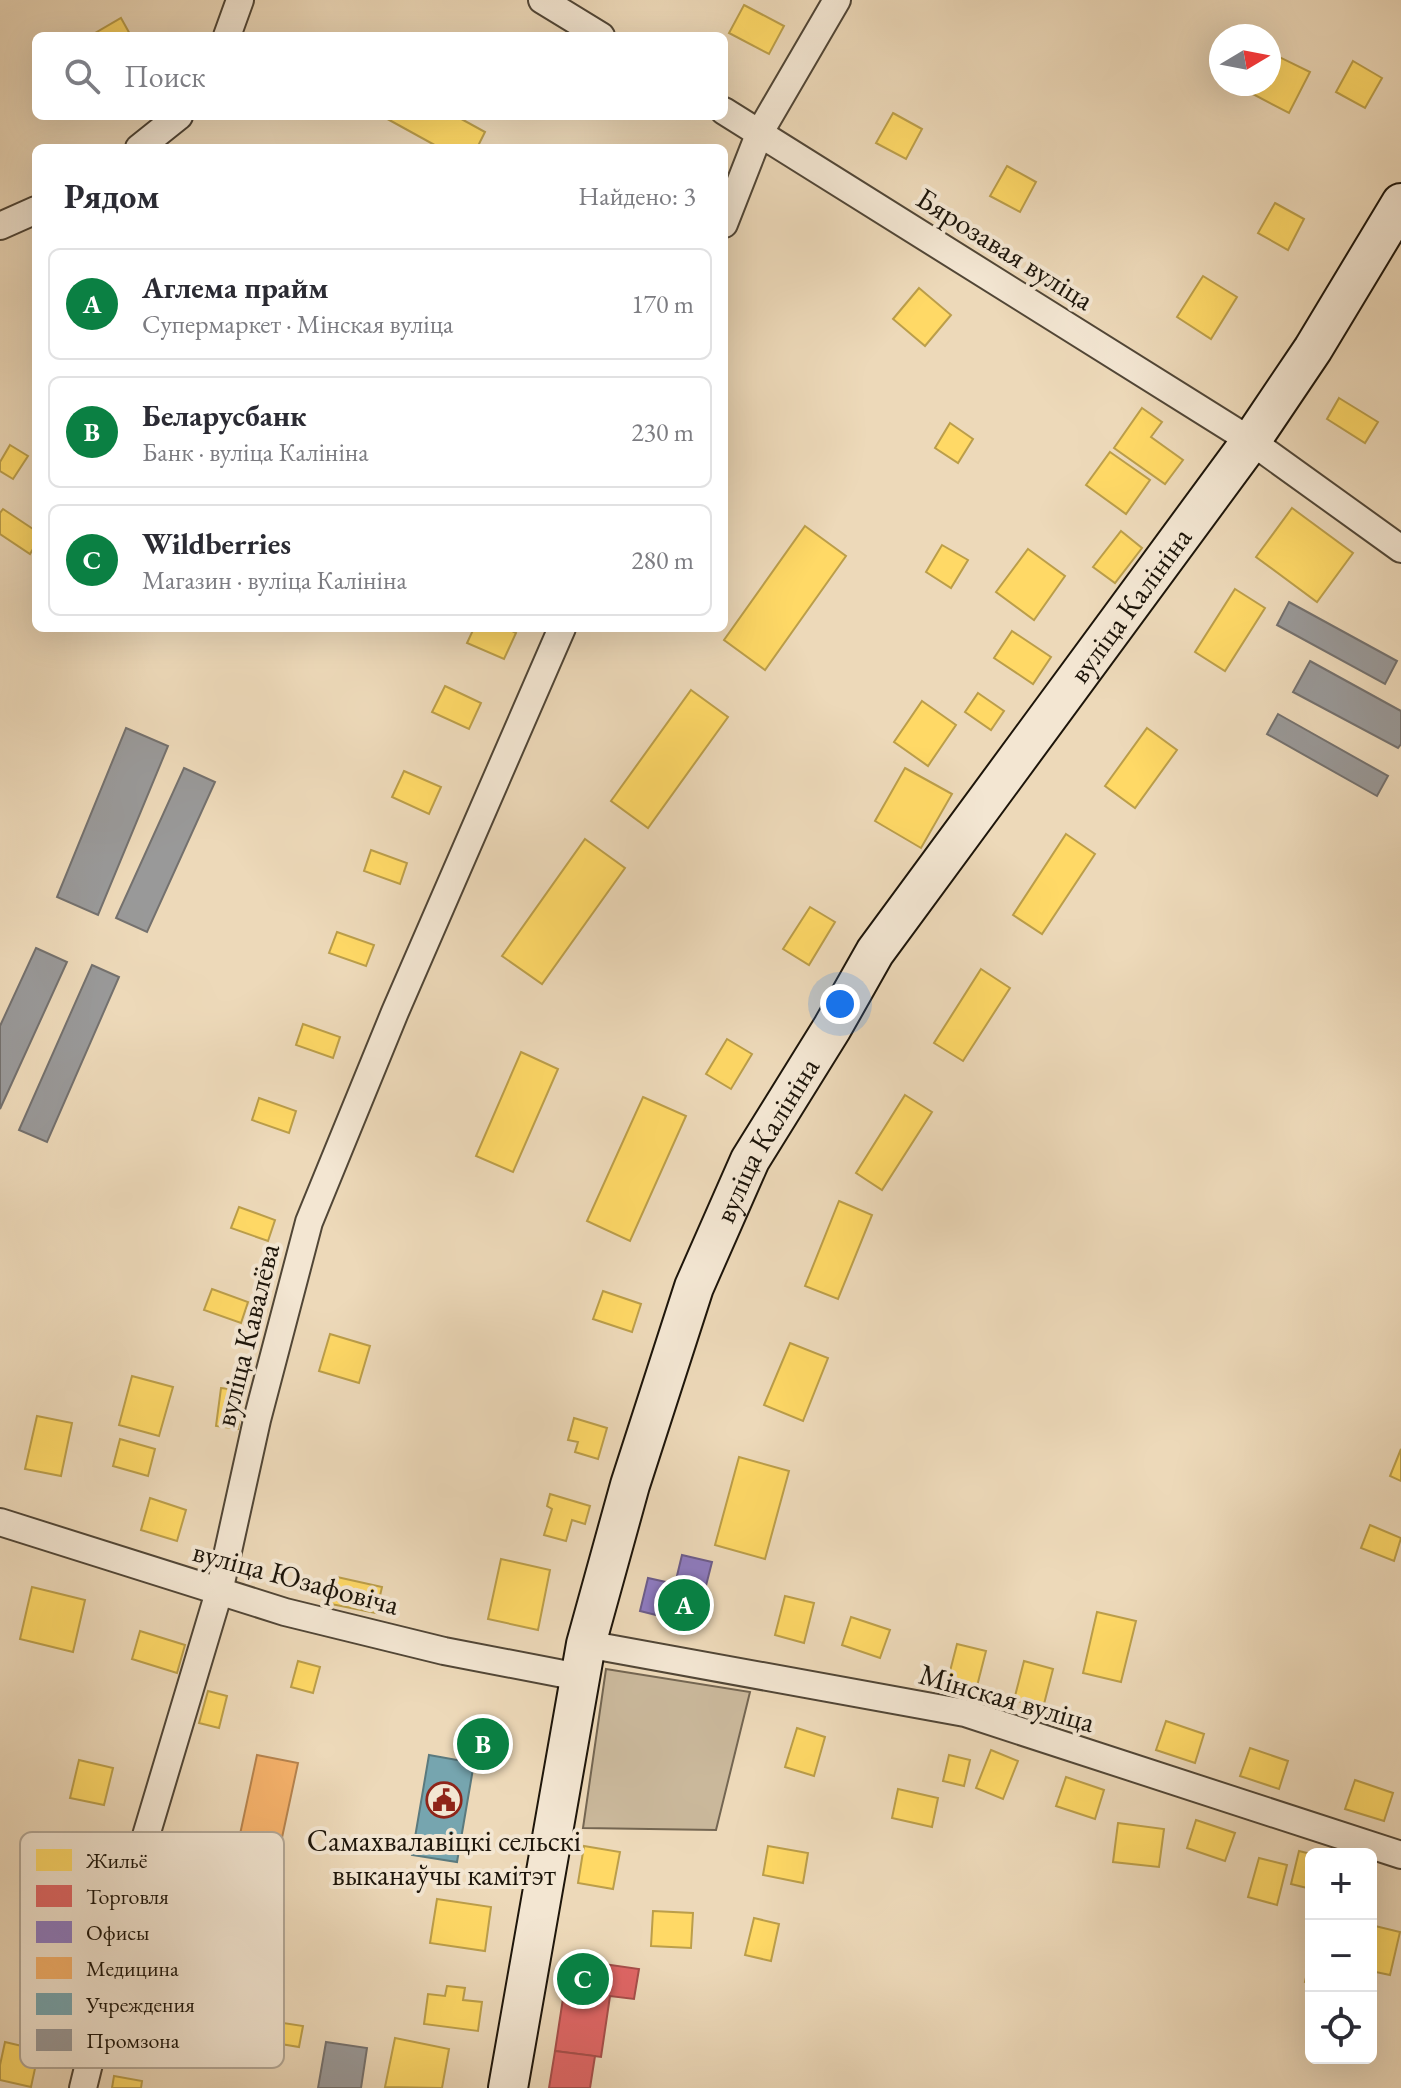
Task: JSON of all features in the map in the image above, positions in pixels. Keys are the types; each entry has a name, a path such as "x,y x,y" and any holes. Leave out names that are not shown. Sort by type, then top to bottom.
{"street":[{"path":"228,32 240,0"},
{"path":"542,0 594,32"},
{"path":"728,214 760,132 837,0"},
{"name":"Бярозавая вуліца","path":"728,113 1251,441 1401,549"},
{"path":"144,144 174,120"},
{"name":"вуліца Калініна","path":"508,2088 582,1661 630,1485 694,1287 750,1160 875,952 1251,441 1313,349 1401,203"},
{"path":"0,226 32,212"},
{"name":"вуліца Кавалёва","path":"147,1832 219,1592 257,1420 309,1222 387,1032 560,632"},
{"name":"вуліца Юзафовіча","path":"0,1522 285,1612 444,1651 582,1661"},
{"name":"Мінская вуліца","path":"582,1661 965,1713 1401,1855"},
{"name":"вуліца Кавалёва","path":"83,2088 88,2068"}],"shaded area":[{"path":"606,1669 750,1692 716,1830 583,1828"}],"building: Жильё":[{"path":"744,5 784,26 769,54 729,33"},
{"path":"121,18 129,32 97,32"},
{"path":"1281,58 1310,72 1289,113 1257,96 1281,96"},
{"path":"1353,61 1382,78 1365,108 1336,92"},
{"path":"893,113 922,129 906,159 876,143"},
{"path":"389,120 463,120 485,132 479,144 433,144"},
{"path":"1007,166 1036,182 1020,212 990,196"},
{"path":"1275,203 1304,219 1288,250 1258,233"},
{"path":"1203,276 1237,297 1211,339 1177,317"},
{"path":"919,288 951,315 925,346 893,319"},
{"path":"1339,398 1378,422 1365,443 1327,419"},
{"path":"1142,408 1162,422 1151,437 1183,460 1165,484 1114,448"},
{"path":"950,423 973,439 958,463 935,448"},
{"path":"10,445 28,456 13,479 0,471 0,462"},
{"path":"1110,452 1150,480 1126,514 1086,485"},
{"path":"1292,508 1353,553 1317,602 1256,557"},
{"path":"3,509 32,528 30,554 0,534 0,513"},
{"path":"805,526 846,556 765,670 724,640"},
{"path":"1121,531 1142,548 1115,583 1093,567"},
{"path":"942,545 968,560 951,588 926,572"},
{"path":"1028,549 1065,576 1034,620 996,592"},
{"path":"1235,589 1265,608 1225,671 1195,652"},
{"path":"1012,631 1051,657 1033,684 994,658"},
{"path":"472,632 516,633 504,659 467,643"},
{"path":"445,686 481,703 469,729 432,712"},
{"path":"691,690 728,717 648,828 611,801"},
{"path":"978,693 1004,711 991,730 965,712"},
{"path":"922,701 956,725 928,766 894,742"},
{"path":"1147,728 1177,750 1135,808 1105,786"},
{"path":"905,768 952,794 921,848 875,821"},
{"path":"404,771 441,787 429,814 392,797"},
{"path":"1066,834 1095,854 1042,934 1013,915"},
{"path":"585,839 625,868 542,984 502,956"},
{"path":"371,850 407,863 400,884 364,871"},
{"path":"810,907 835,922 809,965 783,949"},
{"path":"337,932 374,945 366,966 329,953"},
{"path":"981,969 1010,988 963,1061 934,1043"},
{"path":"303,1024 340,1037 333,1058 296,1045"},
{"path":"727,1039 752,1054 731,1089 706,1074"},
{"path":"521,1052 558,1069 513,1172 476,1156"},
{"path":"905,1095 932,1112 882,1190 856,1173"},
{"path":"643,1097 686,1116 630,1241 587,1221"},
{"path":"259,1098 296,1111 289,1133 252,1120"},
{"path":"839,1201 872,1215 838,1299 805,1286"},
{"path":"239,1207 275,1220 268,1241 231,1228"},
{"path":"212,1289 248,1302 241,1323 204,1310"},
{"path":"603,1291 641,1304 632,1332 593,1319"},
{"path":"330,1334 370,1346 359,1383 319,1371"},
{"path":"790,1343 828,1358 803,1421 764,1405"},
{"path":"132,1376 173,1387 159,1436 119,1425"},
{"path":"221,1388 244,1391 238,1429 216,1426"},
{"path":"37,1416 72,1423 61,1476 25,1469"},
{"path":"574,1418 607,1428 598,1459 575,1452 578,1442 568,1440"},
{"path":"120,1439 155,1449 148,1476 113,1466"},
{"path":"1401,1449 1401,1481 1390,1476"},
{"path":"739,1457 789,1471 765,1559 715,1545"},
{"path":"550,1494 590,1506 585,1524 572,1520 566,1541 544,1535 552,1509 547,1506"},
{"path":"150,1498 186,1510 177,1541 141,1530"},
{"path":"1370,1525 1401,1538 1394,1561 1361,1548"},
{"path":"501,1559 550,1570 538,1630 488,1619"},
{"path":"337,1577 382,1587 376,1613 331,1604"},
{"path":"32,1587 85,1600 73,1652 20,1639"},
{"path":"785,1596 814,1603 804,1643 775,1635"},
{"path":"1097,1612 1136,1621 1121,1682 1083,1673"},
{"path":"851,1617 890,1630 880,1658 842,1645"},
{"path":"140,1631 185,1645 177,1673 132,1659"},
{"path":"957,1644 986,1651 976,1690 947,1683"},
{"path":"298,1661 320,1667 313,1693 291,1687"},
{"path":"1024,1661 1053,1669 1043,1708 1014,1700"},
{"path":"208,1691 227,1696 219,1728 199,1723"},
{"path":"1166,1721 1204,1734 1195,1763 1156,1750"},
{"path":"797,1728 825,1737 814,1776 785,1767"},
{"path":"1250,1748 1288,1761 1279,1789 1240,1776"},
{"path":"991,1750 1018,1761 1003,1799 976,1788"},
{"path":"949,1755 970,1760 964,1786 943,1781"},
{"path":"79,1760 113,1768 104,1805 70,1798"},
{"path":"1066,1777 1104,1790 1095,1819 1056,1806"},
{"path":"1355,1780 1393,1793 1384,1821 1345,1809"},
{"path":"898,1789 938,1798 932,1827 892,1818"},
{"path":"1196,1820 1235,1833 1225,1861 1187,1848"},
{"path":"1118,1823 1164,1829 1159,1867 1113,1862"},
{"path":"584,1846 620,1852 613,1889 578,1883"},
{"path":"768,1846 808,1853 803,1883 763,1875"},
{"path":"1299,1851 1305,1852 1305,1888 1291,1884"},
{"path":"1259,1858 1287,1865 1277,1905 1248,1897"},
{"path":"437,1899 491,1907 485,1951 430,1943"},
{"path":"653,1911 693,1913 691,1948 651,1946"},
{"path":"754,1918 779,1924 771,1961 745,1955"},
{"path":"1377,1926 1400,1932 1390,1975 1377,1972"},
{"path":"447,1986 465,1988 463,2000 482,2002 478,2031 424,2024 428,1994 445,1996"},
{"path":"284,2023 303,2026 299,2047 284,2044"},
{"path":"395,2038 449,2049 442,2088 385,2087"},
{"path":"5,2042 20,2046 20,2068 35,2068 31,2087 0,2080"},
{"path":"114,2076 142,2081 141,2088 112,2088"}],"building: Торговля":[{"path":"469,1726 502,1731 497,1763 465,1758"},
{"path":"569,1959 639,1969 634,1999 610,1996 601,2057 555,2051"},
{"path":"555,2051 595,2056 590,2088 549,2088"}],"building: Офисы":[{"path":"682,1555 712,1562 696,1625 640,1611 648,1578 675,1584"}],"building: Медицина":[{"path":"257,1755 298,1763 283,1832 240,1832"}],"building: Учреждения":[{"name":"Самахвалавіцкі сельскі выканаўчы камітэт","path":"429,1755 474,1763 457,1862 412,1855"}],"building: Промзона":[{"path":"1289,602 1397,661 1385,684 1277,625"},
{"path":"1310,661 1401,711 1401,744 1398,748 1293,692"},
{"path":"1278,714 1388,776 1377,796 1267,734"},
{"path":"126,728 168,746 98,915 57,897"},
{"path":"184,768 215,782 147,932 116,918"},
{"path":"36,948 67,962 0,1109 0,1026"},
{"path":"92,965 119,977 47,1142 19,1130"},
{"path":"326,2042 367,2048 361,2088 318,2088"}],"place":[{"name":"Аглема прайм","path":"684,1605"},
{"name":"Беларусбанк","path":"483,1744"},
{"name":"Самахвалавіцкі сельскі выканаўчы камітэт","path":"444,1800"},
{"name":"Wildberries","path":"583,1979"}]}
